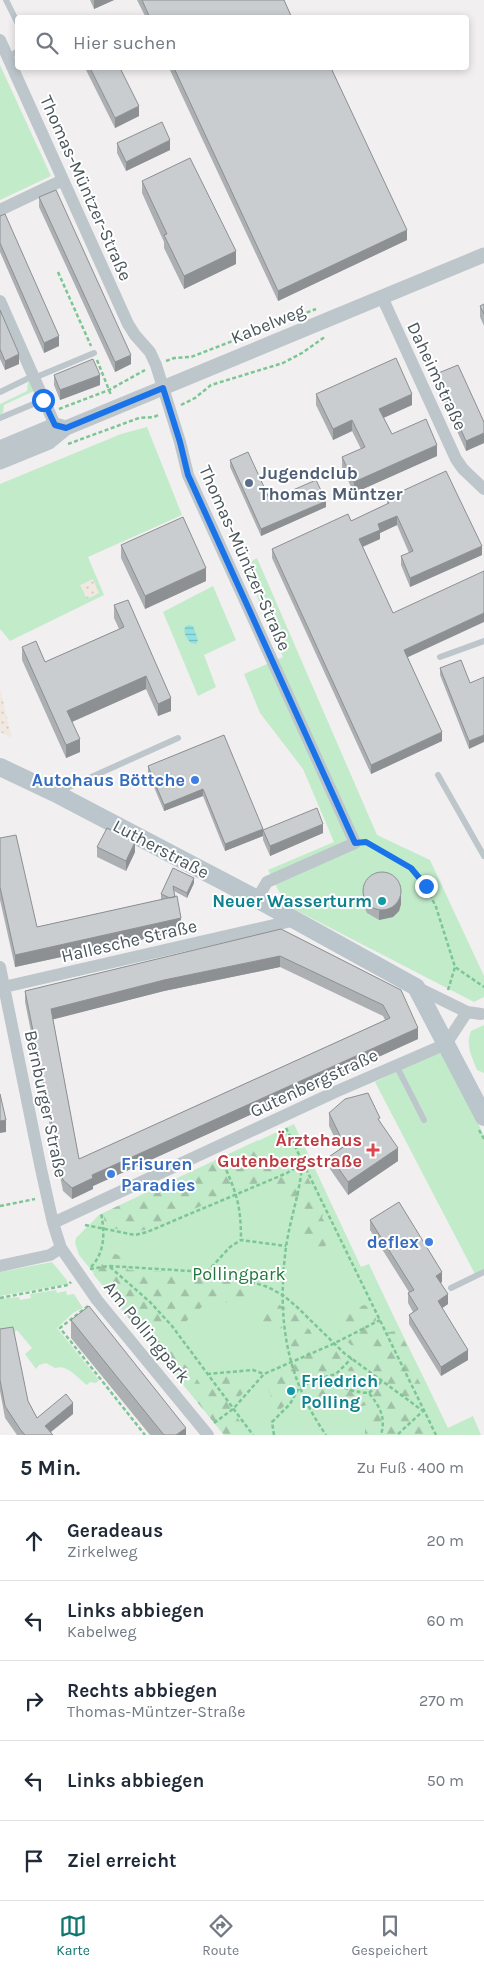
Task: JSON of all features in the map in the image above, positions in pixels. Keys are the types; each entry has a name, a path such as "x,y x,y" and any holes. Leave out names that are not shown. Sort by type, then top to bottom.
{"main road":[{"name":"Lutherstraße","path":"0,767 8,769 55,793 257,899 416,987"},
{"path":"416,987 484,1117"}],"street":[{"name":"Thomas-Müntzer-Straße","path":"0,40 13,54"},
{"name":"Thomas-Müntzer-Straße","path":"19,70 63,180 128,324 150,352 156,365 188,475 355,843"},
{"path":"0,210 63,180"},
{"name":"Kabelweg","path":"0,448 57,422 116,407 484,255"},
{"name":"Daheimstraße","path":"382,297 456,459 484,489"},
{"path":"0,301 43,400 57,422"},
{"name":"Kabelweg","path":"0,462 49,442 57,422"},
{"path":"257,899 267,882 355,843"},
{"name":"Hallesche Straße","path":"2,988 296,920"},
{"name":"Bernburger Straße","path":"0,967 2,988 53,1223 62,1248"},
{"name":"Lutherstraße","path":"416,987 467,1012 483,1012"},
{"path":"446,1044 467,1012"},
{"name":"Gutenbergstraße","path":"53,1223 281,1117 446,1044"},
{"path":"0,1266 50,1254 62,1248"},
{"name":"Am Pollingpark","path":"62,1248 97,1300 206,1433"}],"lane":[{"path":"6,0 15,18"},
{"path":"0,392 94,353"},
{"path":"0,418 43,400"},
{"path":"440,657 484,640"},
{"path":"55,793 178,738"},
{"path":"438,775 484,856"},
{"path":"396,1065 424,1120"},
{"path":"451,1288 484,1272"}],"path":[{"path":"58,272 116,407"},
{"path":"57,422 109,390 156,365 174,358 191,357 320,307"},
{"path":"64,446 139,418 154,417 195,398 211,386 283,362 302,353 334,333"},
{"path":"355,843 366,842 411,868 426,886 436,907 455,968 445,1000"},
{"path":"455,968 484,988"},
{"path":"281,1117 436,1435"},
{"path":"216,1148 237,1194 241,1215 241,1240"},
{"path":"85,1225 135,1235 148,1232 288,1173 303,1163"},
{"path":"303,1163 302,1178 286,1246 285,1336 290,1363 307,1405 326,1435"},
{"path":"0,1206 21,1202"},
{"path":"0,1298 68,1285 91,1268 97,1261 101,1250 104,1229 99,1202"},
{"path":"207,1272 230,1247 241,1240 286,1246"},
{"path":"91,1268 109,1266 207,1272 268,1287 284,1296 297,1307 333,1344 384,1380 423,1411"},
{"path":"109,1266 150,1302 172,1326 253,1435"},
{"path":"97,1300 60,1328 146,1435"},
{"path":"206,1433 233,1408 264,1374 333,1344 380,1320"},
{"path":"274,1435 272,1422 290,1404 300,1388 314,1380 336,1374 352,1358"},
{"path":"208,1374 253,1370 264,1374"},
{"path":"328,1377 341,1387 356,1392 369,1393 384,1380"},
{"path":"369,1393 380,1407 384,1419 381,1435"},
{"path":"397,1435 423,1411"}],"green space":[{"path":"0,65 51,176 0,200"},
{"path":"28,382 32,383 36,390 4,405 3,413 0,415 0,404 27,391"},
{"path":"147,427 182,515 88,557 104,595 10,641 0,629 0,484 121,434"},
{"path":"257,558 377,835 430,860 484,976 484,997 474,1002 286,905 268,870 334,842 303,769 260,713 244,674 283,657 244,566"},
{"path":"213,586 236,640 204,655 216,687 198,696 163,612"},
{"path":"484,1025 484,1073 477,1070 470,1051 469,1036 471,1031"},
{"path":"443,1049 484,1136 484,1272 476,1276 375,1082"},
{"name":"Pollingpark","path":"294,1124 361,1267 369,1264 448,1428 473,1416 481,1435 224,1435 79,1255 75,1243 76,1238 99,1215"},
{"path":"258,1140 260,1147 266,1148 269,1152 264,1163 282,1178 299,1168 305,1172 324,1210 322,1218 327,1225 327,1230 333,1235 332,1241 322,1248 316,1248 303,1239 304,1224 308,1220 301,1202 292,1204 282,1201 274,1182 268,1184 261,1182 233,1192 148,1229 135,1232 106,1227 103,1213"},
{"path":"104,1252 125,1258 128,1270 218,1276 237,1279 262,1290 229,1303 224,1302 220,1298 213,1301 208,1300 196,1313 191,1314 186,1321 163,1331 163,1336 182,1353 184,1356 183,1361 191,1369 203,1389 211,1388 212,1376 228,1375 230,1384 241,1385 247,1388 230,1408 250,1435 224,1435 93,1274 97,1271 98,1263"},
{"path":"52,1262 68,1284 0,1296 0,1272"},
{"path":"56,1290 57,1293 66,1291 67,1295 74,1294 83,1308 73,1313 57,1328 99,1380 96,1383 90,1382 87,1385 72,1372 60,1367 55,1368 46,1363 39,1365 36,1369 25,1354 32,1348 17,1330 8,1338 0,1340 0,1299 19,1297 20,1300 31,1298 30,1294"},
{"path":"275,1303 286,1308 293,1308 306,1320 304,1326 310,1330 313,1337 311,1340 316,1344 323,1348 332,1346 348,1358 335,1371 324,1375 337,1387 356,1385 348,1370 353,1365 371,1358 372,1348 351,1345 343,1337 338,1325 339,1320 343,1316 364,1305 371,1308 376,1319 373,1331 381,1334 399,1330 411,1354 407,1360 426,1398 427,1404 423,1404 415,1398 410,1400 412,1407 418,1414 438,1426 443,1435 365,1435 365,1421 373,1415 373,1411 366,1405 356,1408 347,1403 342,1409 330,1409 320,1404 314,1392 301,1386 288,1388 285,1405 275,1415 269,1413 265,1405 271,1395 267,1388 266,1376 288,1367 293,1358 287,1326 273,1331 261,1321 262,1314 270,1311"}],"sand":[{"path":"93,579 99,593 87,599 80,585"},
{"path":"0,689 12,738 0,732"}],"water":[{"path":"193,626 198,640 196,644 191,643 185,634 185,627"}],"building":[{"path":"142,0 284,0 291,15 149,15"},
{"path":"91,70 121,70 139,106 115,118"},
{"path":"175,70 332,70 407,230 278,291"},
{"path":"162,122 170,140 126,162 117,143"},
{"path":"190,158 236,251 184,276 164,235 167,234 142,181"},
{"path":"56,190 131,355 115,362 39,197"},
{"path":"5,214 59,336 44,343 0,243 0,216"},
{"path":"484,304 484,314 480,306"},
{"path":"0,310 19,354 5,361 0,349"},
{"path":"396,358 412,394 379,409 392,434 426,419 437,445 354,482 342,457 365,447 352,420 333,429 316,394"},
{"path":"93,359 100,375 60,390 54,375"},
{"path":"458,365 484,422 484,433 466,441 436,374"},
{"path":"248,452 270,500 316,480 326,501 261,529 230,460"},
{"path":"446,471 482,546 410,578 401,556 413,551 397,516 378,524 380,530 359,539 393,613 484,571 484,613 404,650 442,732 371,765 272,549 348,514 351,521 389,503 387,498"},
{"path":"183,517 206,568 145,596 121,545"},
{"path":"128,600 171,698 158,704 146,676 67,711 80,739 66,745 22,647 36,641 45,662 124,627 114,605"},
{"path":"461,660 470,683 484,677 484,735 469,741 440,668"},
{"path":"224,735 263,829 225,844 203,789 164,805 148,766"},
{"path":"317,808 323,824 270,846 263,830"},
{"path":"107,828 135,842 126,861 97,847"},
{"path":"16,835 37,927 177,896 181,918 15,955 0,887 0,838"},
{"path":"173,868 194,878 187,893 173,886 175,897 170,898 161,894"},
{"name":"Neuer Wasserturm","path":"382,872 389,873 395,878 400,884 400,898 395,904 389,909 382,910 375,909 369,904 364,898 363,891 364,884 369,878 375,873"},
{"path":"281,929 401,990 418,1028 92,1175 93,1178 72,1188 63,1180 25,991","holes":["280,956 383,1005 390,1018 79,1159 51,1009 164,980"]},
{"name":"Ärztehaus Gutenbergstraße","path":"368,1093 380,1118 378,1119 398,1148 348,1182 330,1156 345,1146 329,1113 345,1099"},
{"path":"0,1094 6,1120 0,1121"},
{"path":"399,1202 442,1272 436,1276 448,1294 438,1301 468,1350 441,1367 409,1315 418,1309 408,1293 414,1290 370,1220"},
{"path":"89,1306 186,1428 176,1435 164,1435 71,1320"},
{"path":"13,1327 28,1401 37,1418 66,1394 73,1403 45,1426 53,1435 25,1435 5,1406 0,1380 0,1329"}],"place":[{"name":"Jugendclub Thomas Müntzer","path":"249,483"},
{"name":"Autohaus Böttche","path":"195,780"},
{"name":"Neuer Wasserturm","path":"382,901"},
{"name":"Ärztehaus Gutenbergstraße","path":"373,1150"},
{"name":"Frisuren Paradies","path":"111,1174"},
{"name":"deflex","path":"429,1242"},
{"name":"Friedrich Polling","path":"291,1391"}],"route":[{"path":"43,400 55,425 66,428 163,388 188,475 355,843 366,842 411,868 426,886"}]}
